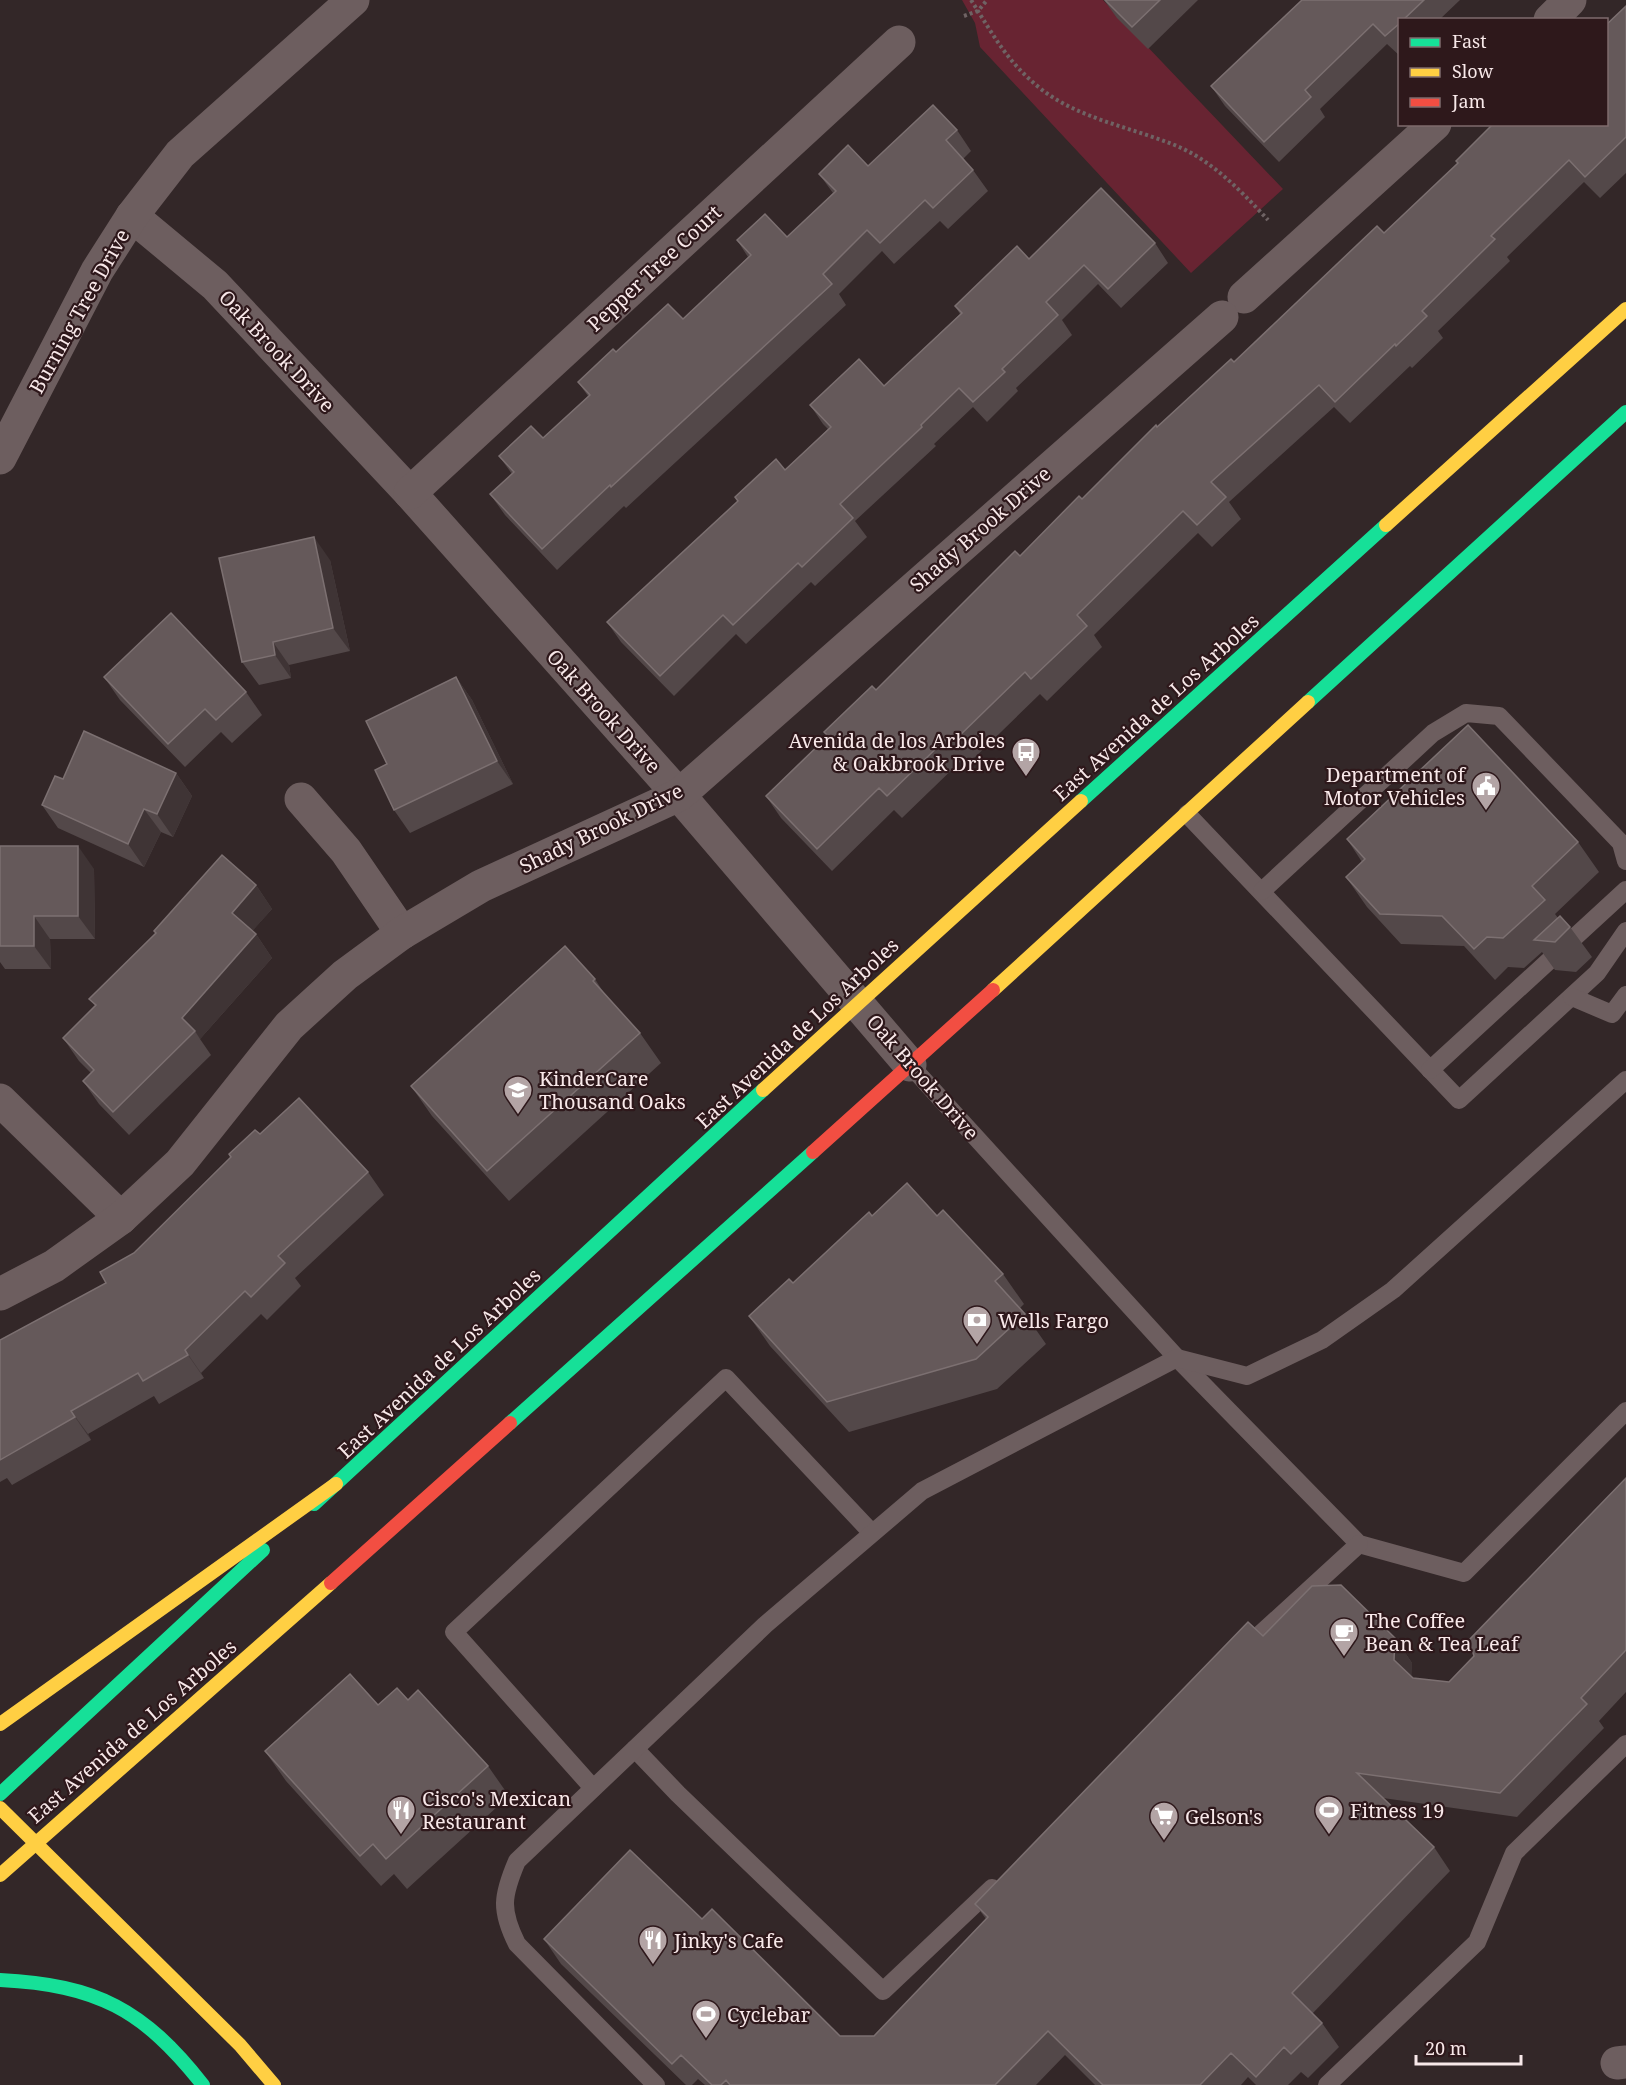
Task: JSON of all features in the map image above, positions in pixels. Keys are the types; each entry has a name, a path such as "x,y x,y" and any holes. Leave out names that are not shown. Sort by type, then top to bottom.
{"main road":[{"name":"East Avenida de Los Arboles","path":"0,1794 858,1003 1626,309"},
{"name":"East Avenida de Los Arboles","path":"0,1875 390,1531 910,1065 1626,412"},
{"path":"0,1724 336,1484"},
{"path":"0,1808 240,2045 274,2085"},
{"path":"0,1980 57,1984 86,1991 133,2013 153,2027 172,2046 203,2085"}],"street":[{"name":"Burning Tree Drive","path":"0,458 97,271 132,216 180,154 352,0"},
{"path":"1552,18 1570,0"},
{"name":"Pepper Tree Court","path":"410,493 898,42"},
{"name":"Shady Brook Drive","path":"0,1294 54,1266 121,1218 180,1163 289,1026 345,975 402,933 481,886 679,795 1233,307 1434,126"},
{"name":"Oak Brook Drive","path":"132,216 215,285 410,493 679,795 910,1065"},
{"path":"301,799 346,851 402,933"},
{"path":"0,1100 121,1218"}],"lane":[{"path":"1262,891 1433,733 1466,712 1499,716 1621,843 1626,861"},
{"path":"1187,814 1459,1100 1597,973 1626,931"},
{"path":"1430,1070 1626,890"},
{"path":"1572,997 1612,1014 1626,995"},
{"name":"Oak Brook Drive","path":"910,1065 1177,1358 1359,1544"},
{"path":"656,2085 518,1944 506,1920 504,1890 517,1861 765,1625 871,1532 922,1491 1177,1358 1247,1376 1323,1340 1393,1290 1626,1080"},
{"path":"593,1788 454,1632 717,1386 726,1378 871,1532"},
{"path":"1232,1661 1359,1544 1464,1574 1626,1411"},
{"path":"1327,2085 1477,1942 1514,1853 1626,1744"},
{"path":"635,1749 678,1794 883,1991 1002,1878"}],"path":[{"path":"971,0 1002,52 1042,90 1085,114 1174,145 1219,170 1268,220"},
{"path":"964,16 978,11 987,0"}],"shaded area":[{"path":"962,0 1103,0 1283,189 1191,273 980,47 975,23"}],"building":[{"path":"1105,0 1160,0 1132,27"},
{"path":"1302,0 1424,0 1405,18 1398,18 1398,25 1385,36 1373,24 1305,90 1311,97 1264,142 1211,86"},
{"path":"1626,6 1626,137 1585,177 1569,160 1491,236 1495,239 1422,311 1427,316 1335,402 1319,385 1211,482 1226,497 1197,525 1183,511 1077,615 1087,626 1031,679 1025,672 953,742 948,737 887,796 879,788 817,849 766,796 828,736 824,732 872,686 876,690 1015,551 1020,556 1079,496 1082,499 1156,425 1157,427 1231,359 1234,362 1377,226 1384,233 1458,163 1456,161 1491,126 1608,126 1608,23"},
{"path":"933,105 957,130 946,140 973,170 933,208 925,200 880,243 867,230 823,274 832,284 542,549 490,494 514,472 499,456 531,426 543,438 590,395 578,382 613,349 616,352 668,304 683,319 751,255 737,240 765,214 787,237 836,191 819,174 848,145 868,166"},
{"path":"1101,188 1155,243 1108,289 1084,265 1046,302 1058,315 1002,369 1005,372 973,402 959,388 921,425 922,427 840,504 853,518 802,567 798,563 733,625 723,615 660,676 607,622 738,501 735,497 776,459 785,470 831,427 810,405 859,359 884,386 962,313 955,306 1017,246 1029,259"},
{"path":"314,537 333,628 273,642 275,655 242,662 219,558"},
{"path":"171,613 246,692 216,720 205,709 168,744 104,677"},
{"path":"456,677 497,761 394,810 375,770 387,764 366,721"},
{"name":"Department of Motor Vehicles","path":"1468,725 1578,842 1532,886 1545,900 1503,938 1487,937 1474,949 1442,916 1380,914 1346,877 1365,859 1347,839"},
{"path":"84,731 176,773 157,814 144,809 128,844 42,805 55,776 63,779"},
{"path":"0,846 78,846 78,916 34,916 34,946 0,946"},
{"path":"222,855 256,885 232,913 256,934 182,1018 195,1031 113,1112 83,1081 94,1070 63,1038 96,1005 89,999 156,933 154,931"},
{"path":"1560,916 1570,927 1555,942 1534,940"},
{"path":"565,946 640,1033 487,1171 411,1086"},
{"path":"299,1098 368,1172 278,1256 285,1263 251,1297 245,1291 185,1350 188,1355 143,1381 138,1373 71,1411 75,1417 0,1460 0,1340 106,1283 100,1272 134,1253 231,1157 229,1154 255,1130 260,1134"},
{"path":"907,1183 937,1216 943,1210 1003,1274 995,1281 1025,1314 976,1359 827,1402 749,1316 789,1279 793,1283 869,1212 872,1216"},
{"path":"1626,1478 1626,1650 1581,1698 1587,1704 1500,1793 1357,1773 1434,1847 1292,1993 1322,2023 1291,2054 1284,2047 1256,2077 1231,2053 1200,2085 1103,2085 1048,2031 995,2085 730,2085 726,2080 721,2085 712,2085 681,2055 672,2064 544,1939 630,1850 702,1919 712,1909 840,2036 874,2036 988,1917 975,1904 1248,1622 1263,1636 1312,1586 1341,1585 1395,1638 1394,1660 1413,1678 1449,1682 1474,1656 1469,1640"},
{"name":"Cisco's Mexican Restaurant","path":"350,1674 378,1705 397,1688 408,1700 418,1690 488,1766 386,1859 373,1844 360,1856 265,1751"}],"traffic: fast":[{"path":"1308,702 1626,412"},
{"path":"1081,801 1386,525"},
{"path":"314,1504 763,1090"},
{"path":"510,1423 813,1152"},
{"path":"0,1794 263,1550"},
{"path":"0,1980 64,1988 91,1995 115,2006 160,2037 203,2085"}],"traffic: slow":[{"path":"1386,525 1626,309"},
{"path":"993,990 1308,702"},
{"path":"763,1090 1081,801"},
{"path":"0,1724 336,1484"},
{"path":"0,1875 331,1583"},
{"path":"0,1808 240,2045 274,2085"}],"traffic: jam":[{"path":"813,1152 993,990"},
{"path":"331,1583 510,1423"}],"place":[{"name":"Avenida de los Arboles & Oakbrook Drive","path":"1026,778"},
{"name":"Department of Motor Vehicles","path":"1486,812"},
{"name":"KinderCare Thousand Oaks","path":"518,1116"},
{"name":"Wells Fargo","path":"977,1346"},
{"name":"The Coffee Bean & Tea Leaf","path":"1344,1658"},
{"name":"Cisco's Mexican Restaurant","path":"401,1836"},
{"name":"Fitness 19","path":"1329,1836"},
{"name":"Gelson's","path":"1164,1842"},
{"name":"Jinky's Cafe","path":"653,1966"},
{"name":"Cyclebar","path":"706,2040"}]}
